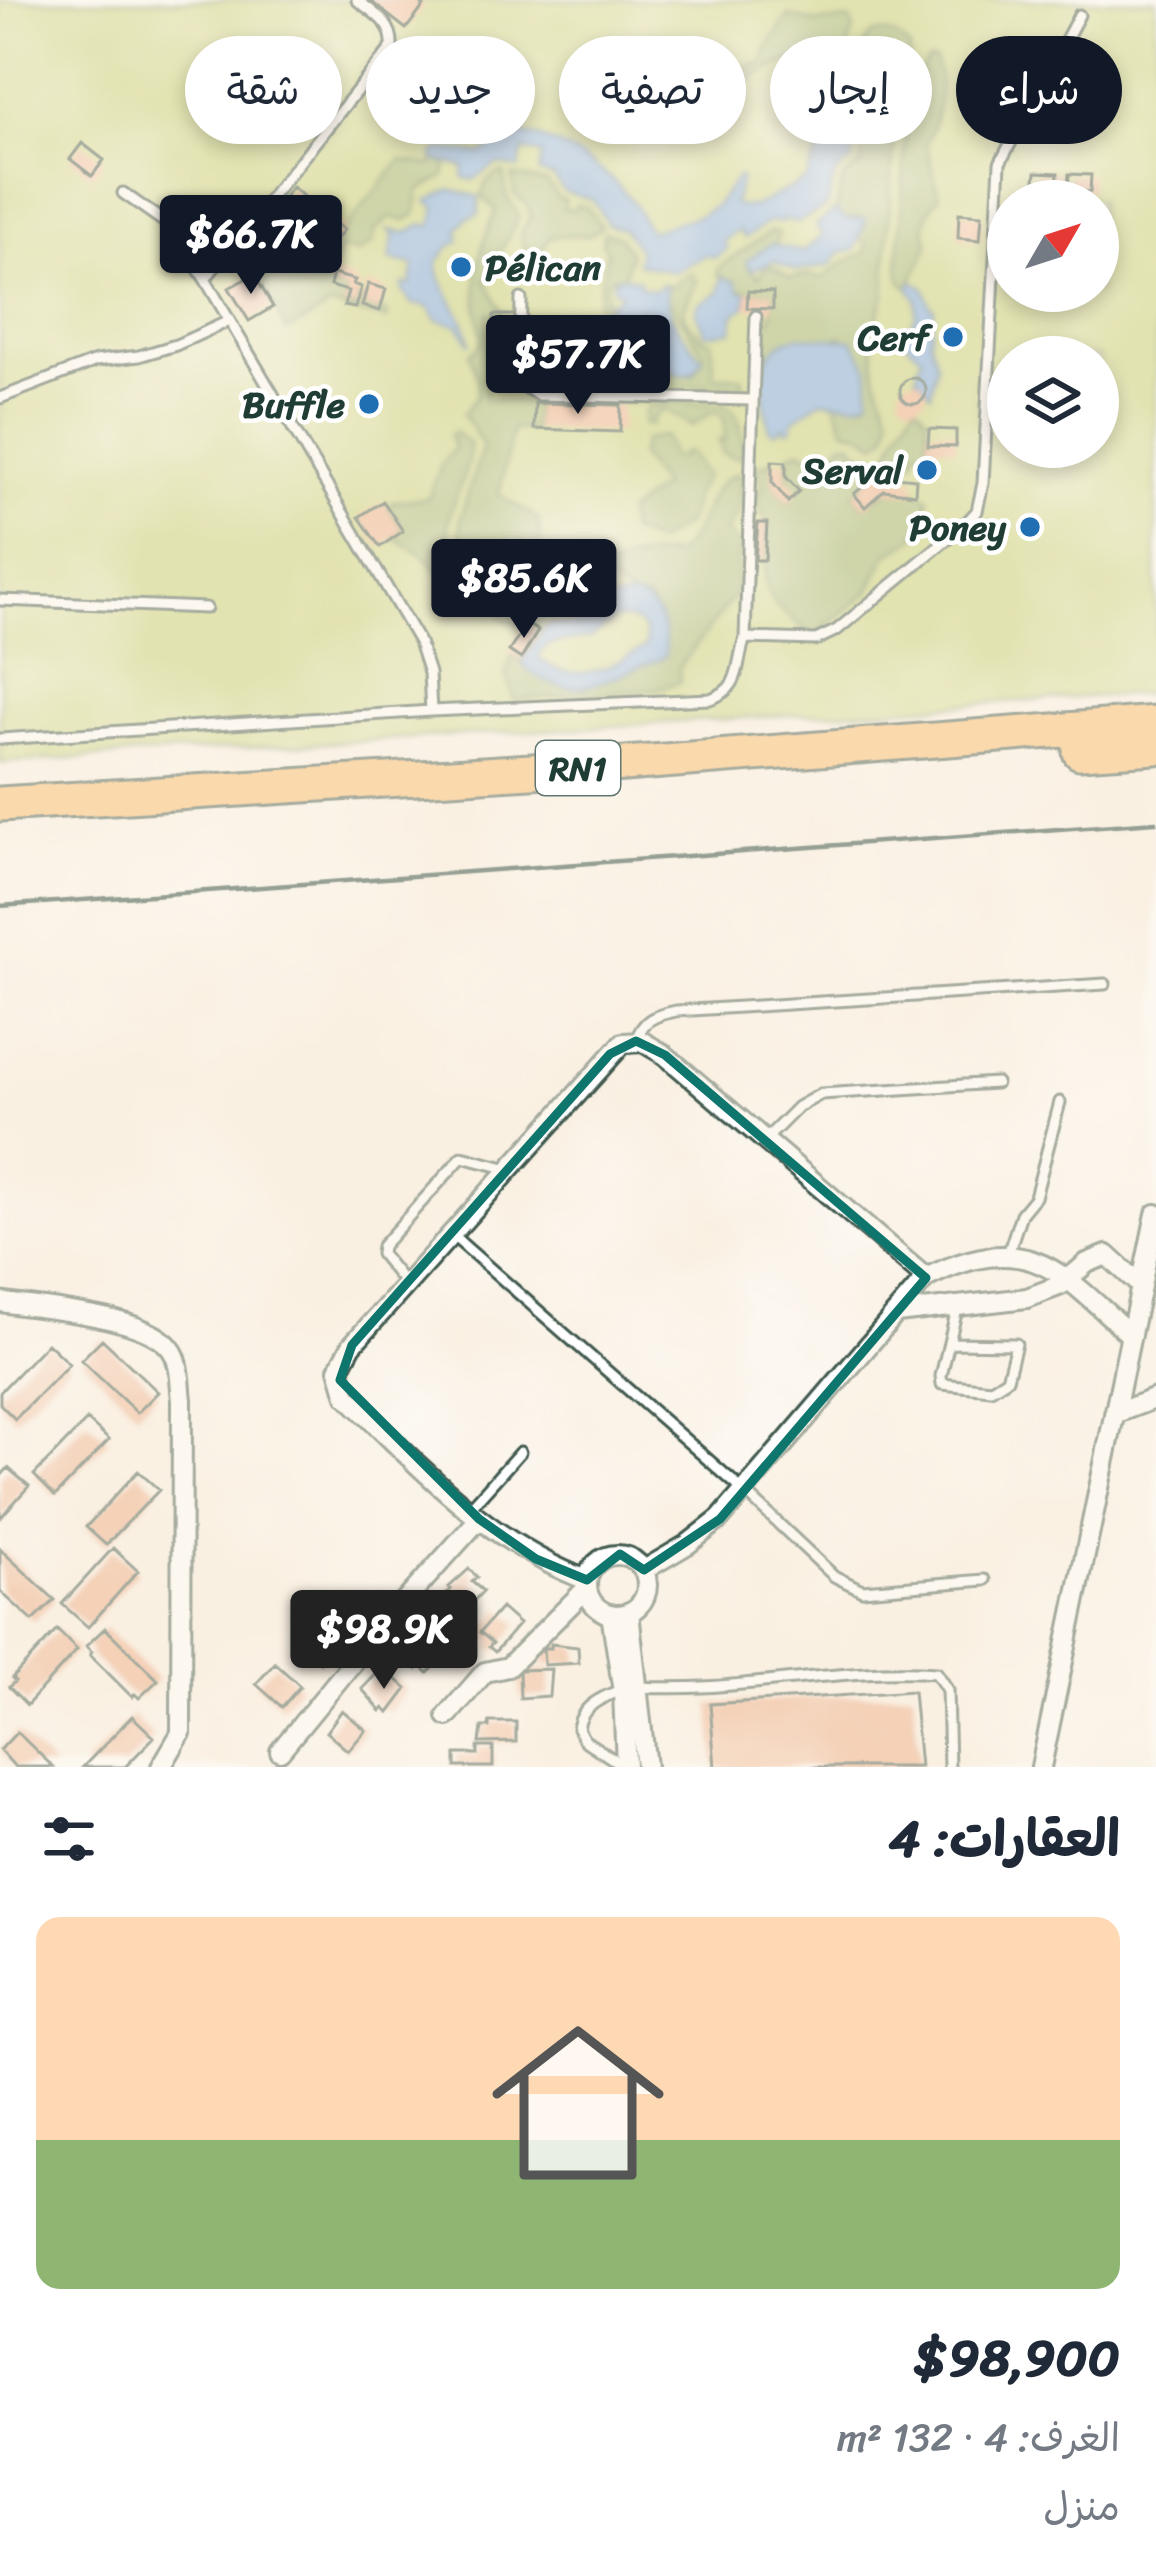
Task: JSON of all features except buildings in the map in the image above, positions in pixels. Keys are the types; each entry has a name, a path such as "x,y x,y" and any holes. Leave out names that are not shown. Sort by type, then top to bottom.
{"highway":[{"name":"RN1","path":"0,803 547,770 1156,723"},
{"name":"RN1","path":"0,820 1156,747"}],"street":[{"path":"620,1613 595,1605 587,1584 536,1559 474,1514 376,1425 342,1388 339,1369 344,1356 610,1054 623,1043 636,1041 665,1055 926,1278"},
{"path":"1041,1767 1156,1214"},
{"path":"897,1313 1027,1298 1070,1279 1087,1263 1107,1255 1141,1286"},
{"path":"644,1570 704,1532 745,1492 926,1278 952,1265 1028,1257 1070,1279 1128,1334"},
{"path":"0,1302 128,1324 163,1341 173,1352 182,1400 182,1733 161,1767"},
{"path":"1114,1414 1156,1399"},
{"path":"280,1751 474,1514"},
{"path":"447,1716 485,1672 508,1666 587,1584 593,1566 605,1557 620,1555 634,1559 644,1570 645,1595 620,1613"},
{"path":"620,1613 646,1767"},
{"path":"626,1767 630,1688"}],"lane":[{"path":"205,279 392,47 390,29 357,0"},
{"path":"745,638 815,640 837,630 976,511 983,483 1000,163 1079,15"},
{"path":"123,193 170,226 205,279 419,642 429,673 431,711"},
{"path":"521,299 520,374 526,388 539,394 751,400"},
{"path":"0,739 431,711 710,699 726,693 735,682 745,638 756,316"},
{"path":"0,398 96,361 139,356 176,344 229,320"},
{"path":"590,395 593,337"},
{"path":"0,599 206,608"},
{"path":"636,1041 646,1022 657,1014 676,1011 1105,984"},
{"path":"763,1142 798,1107 821,1094 996,1083"},
{"path":"1006,1257 1021,1214 1035,1197 1060,1102"},
{"path":"406,1286 381,1254 382,1246 462,1157 508,1169"},
{"path":"452,1234 835,1576 862,1590 985,1580"},
{"path":"949,1343 1016,1344 1007,1378 992,1389 942,1384 949,1343 958,1305"},
{"path":"474,1514 520,1452"},
{"path":"626,1767 584,1741 578,1722 598,1699 630,1688 682,1690 787,1678 936,1673 947,1690 949,1767"}],"highlighted area":[{"path":"636,1041 665,1055 926,1278 720,1519 644,1570 620,1554 587,1580 536,1559 479,1519 340,1380 352,1345 610,1054"}],"green space":[{"path":"0,0 1156,0 1156,693 0,763"},
{"path":"789,16 819,23 850,20 854,30 852,36 775,36"},
{"path":"769,44 770,70 746,82 746,67 763,62"},
{"path":"932,60 938,70 932,128"},
{"path":"864,144 893,144 885,295 872,333 876,374 891,417 887,435 876,443 845,429 835,401 866,402 842,336 768,358 759,374 762,322 772,318 773,293 739,290 718,275 718,268 771,231 779,233 775,247 748,266 759,277 765,267 774,267 790,278 823,278 865,253 861,217 844,219 836,210 842,179 862,164"},
{"path":"905,144 926,144 939,196 926,219 929,245 909,288 901,280"},
{"path":"434,159 447,164 445,176 419,191 416,214 406,221 391,217 375,230 373,243 358,253 340,249 334,266 294,259 264,229 266,218 278,204 330,247 401,160 431,165"},
{"path":"504,173 506,195 519,216 501,251 491,254 490,274 485,279 504,315 488,314 485,399 535,403 534,429 512,429 499,495 538,519 541,553 558,564 591,558 586,594 580,601 552,604 537,591 518,561 476,556 460,539 461,516 483,446 463,414 477,396 470,353 482,337 478,271 496,210 481,196 486,182"},
{"path":"512,176 548,183 565,200 564,208 587,207 601,227 589,235 551,237 533,261 528,261 521,234 531,216 528,206 514,194"},
{"path":"604,232 619,236 630,253 624,276 610,277 606,285 606,321 626,331 632,326 639,331 642,344 669,374 694,375 704,353 665,301 667,285 674,286 691,273 697,281 684,318 712,341 714,376 743,377 743,387 627,385 628,358 600,357 595,314 607,251 602,244"},
{"path":"251,242 306,276 348,291 345,306 355,308 358,297 364,299 363,306 388,313 387,320 331,306 287,332 245,252"},
{"path":"916,403 927,416 928,446 918,448 914,460 897,468 895,477 885,476 892,446"},
{"path":"725,404 740,424 744,453 739,458 723,454 719,440 725,441 724,419 719,413 708,414 692,426 664,409 652,418 652,424 644,425 644,412 650,406"},
{"path":"455,432 469,443 449,538 470,565 516,579 529,603 554,618 553,624 538,631 505,620 496,609 451,588 426,557 394,537 403,530 387,507 394,501 428,498 443,461 454,449 450,434"},
{"path":"664,436 672,457 689,452 706,475 687,523 656,543 629,532 627,513 662,486 639,456 644,440"},
{"path":"843,442 853,442 857,450 877,456 877,466 870,466 869,481 854,494 864,506 903,489 929,498 925,522 912,540 887,554 868,593 813,636 769,595 767,526 757,494 763,489 755,468 772,461 772,482 788,501 789,454 800,450 823,455"},
{"path":"741,473 739,511 725,532 739,544 735,595 679,667 680,682 653,690 514,700 506,674 513,653 521,663 584,688 665,656 660,617 647,600 631,597 604,579 602,571 628,560 671,557 692,537 718,487"}],"water":[{"path":"536,137 598,168 624,192 650,231 716,205 738,176 741,180 733,203 740,207 756,206 806,180 822,144 855,144 852,161 835,174 827,206 797,223 770,221 745,238 739,230 723,241 727,249 715,258 706,255 674,272 637,263 639,251 623,228 608,224 592,199 564,192 554,177 539,173 542,155 523,150 519,169 498,164 473,180 463,177 464,167 434,159 434,154 442,149 481,154 499,144 535,144"},
{"path":"451,189 479,197 479,214 467,218 458,230 460,241 438,261 442,282 470,344 459,325 437,320 429,307 412,304 403,284 411,285 414,265 390,260 394,235 389,230 407,233 421,224 432,226 436,207 427,201"},
{"path":"836,210 844,219 866,219 855,250 840,253 830,265 796,271 774,261 751,270 746,261 771,244 802,252 823,236 816,225"},
{"path":"722,277 737,282 739,290 747,293 746,306 734,314 732,331 706,334 696,312 698,305 719,292"},
{"path":"614,278 639,280 641,287 657,290 660,284 666,285 672,317 703,359 692,373 669,368 663,349 645,340 647,318 640,308 628,325 612,320 607,305 621,294 613,287"},
{"path":"913,281 924,287 934,308 930,341 937,362 931,393 916,375 922,356 902,338 916,316 917,299 909,288"},
{"path":"799,336 853,340 868,367 870,398 858,403 821,400 793,420 792,429 784,426 777,432 770,430 763,375 772,351"},
{"path":"631,597 655,611 663,627 665,656 589,686 572,688 539,678 521,663 547,625 584,622 607,602","holes":["615,619 639,624 646,640 645,647 619,661 579,673 553,668 540,659 539,653 549,644 592,637"]}],"railway":[{"path":"0,906 1156,822"}],"place":[{"name":"Pélican","path":"461,267"},
{"name":"Cerf","path":"953,337"},
{"name":"Buffle","path":"369,404"},
{"name":"Serval","path":"927,470"},
{"name":"Poney","path":"1030,527"}]}
